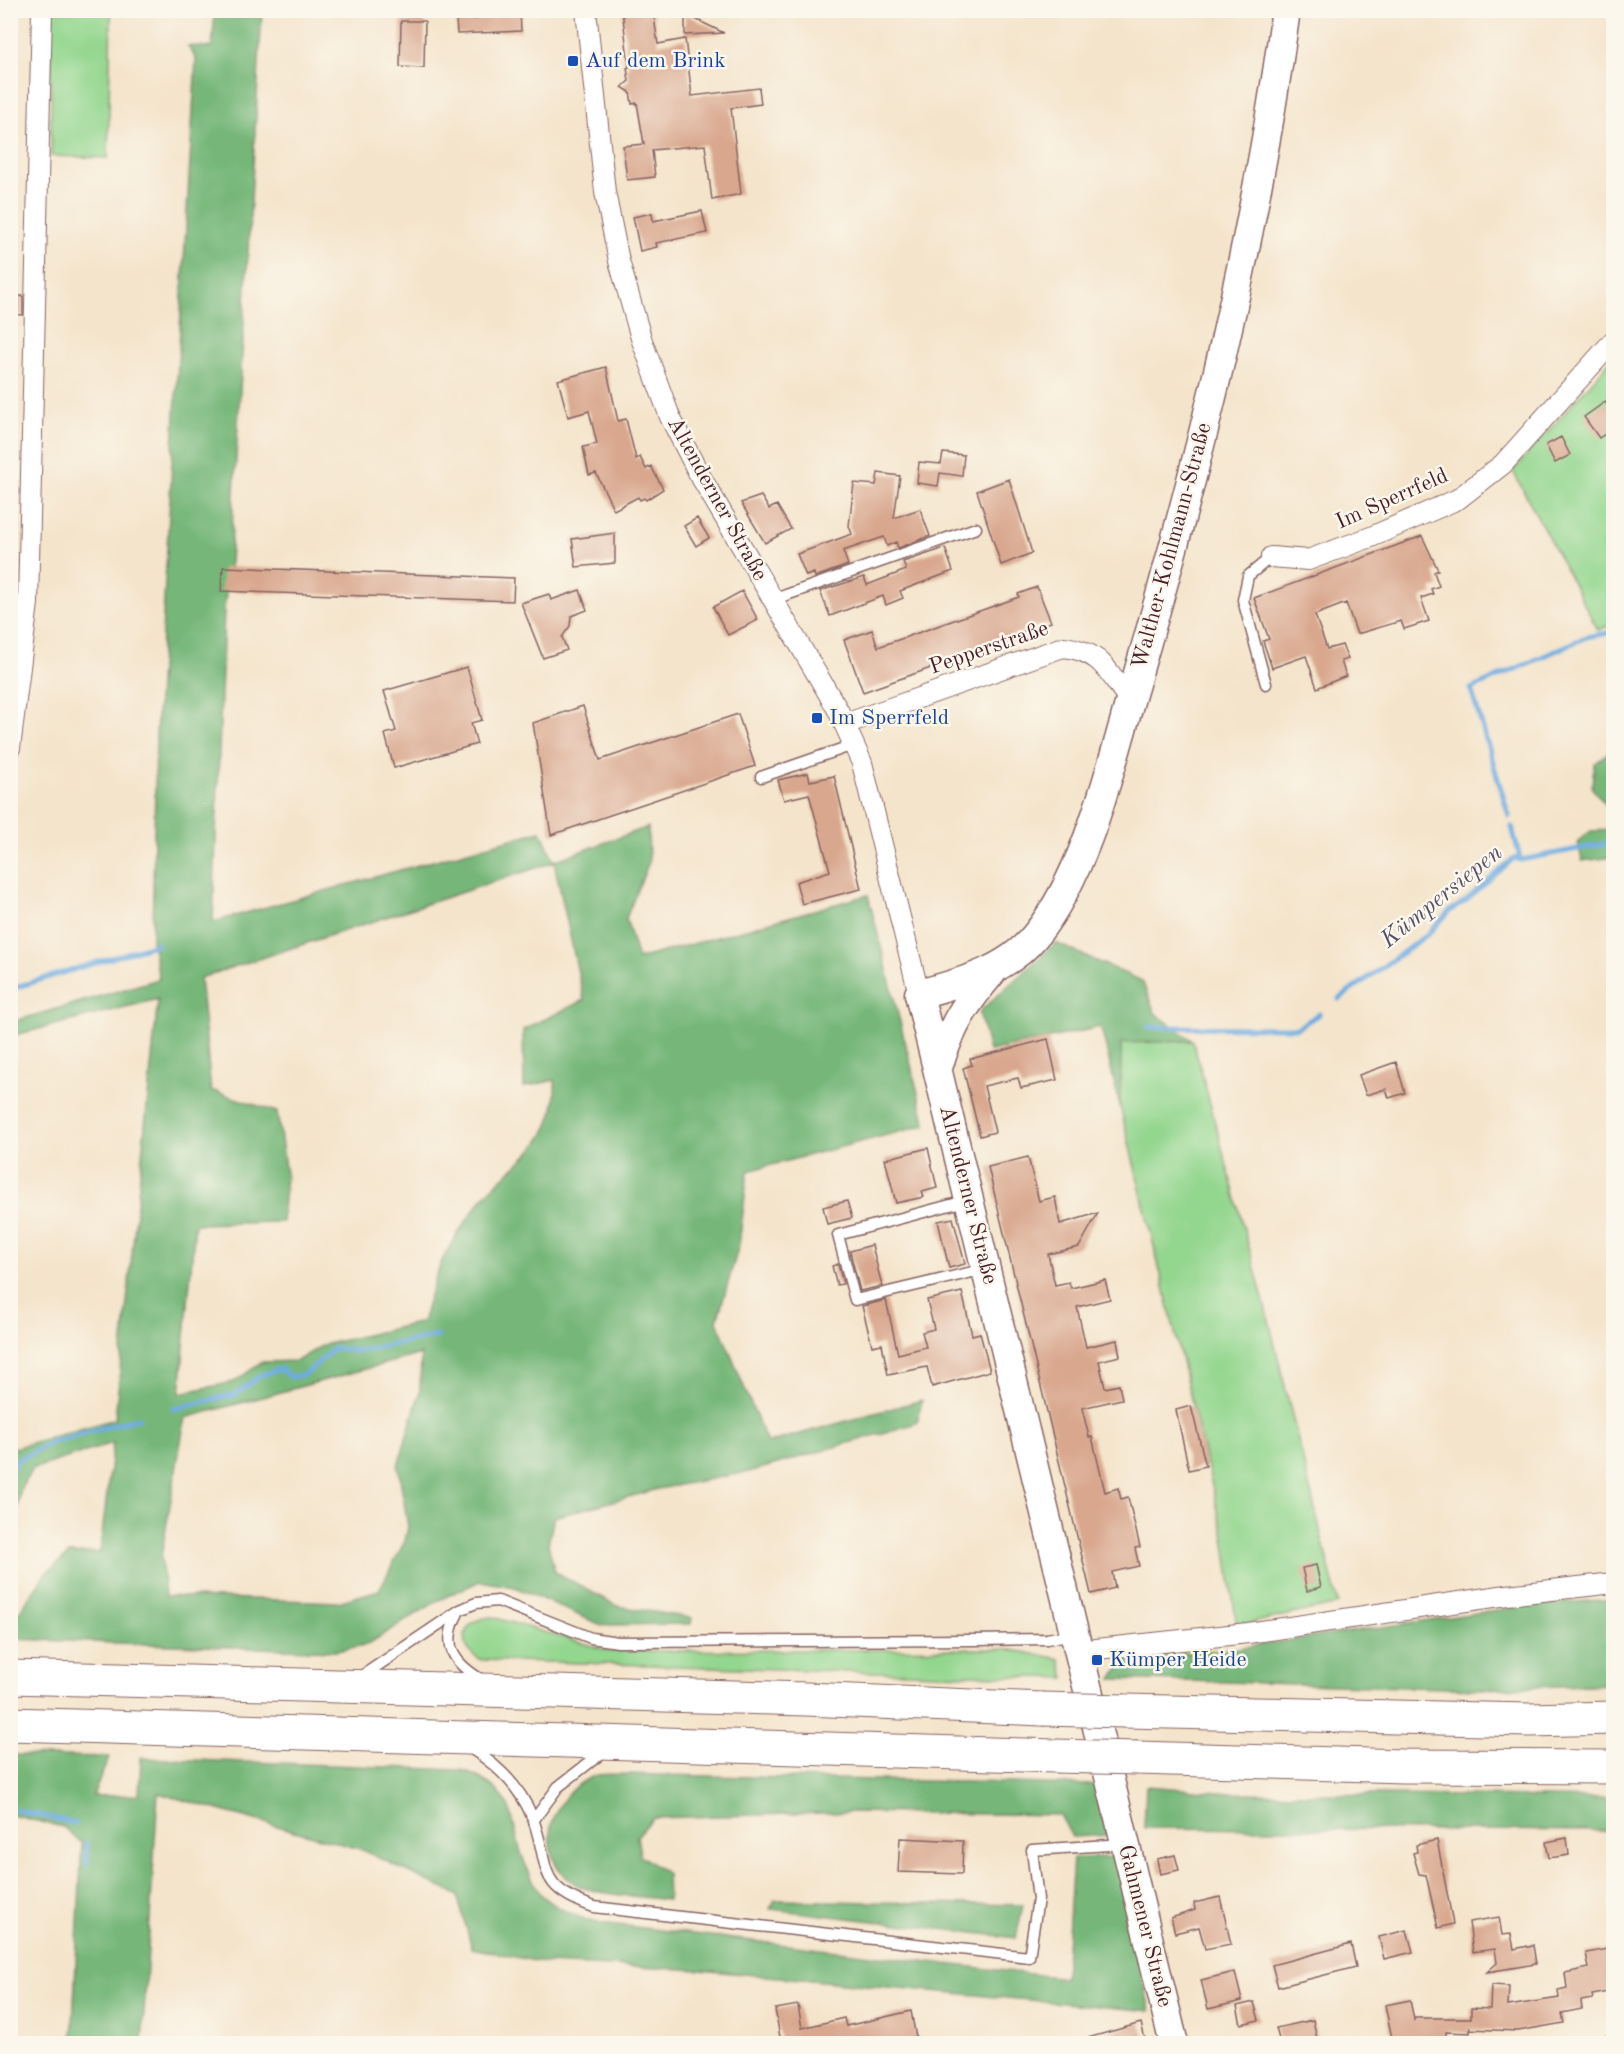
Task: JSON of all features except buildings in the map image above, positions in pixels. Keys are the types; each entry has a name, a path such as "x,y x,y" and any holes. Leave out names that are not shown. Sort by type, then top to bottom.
{"highway":[{"path":"10,1677 806,1698 1042,1709 1529,1720 1614,1718"},
{"path":"10,1724 1402,1766 1614,1767"}],"main road":[{"name":"Walther-Kohlmann-Straße","path":"919,994 996,968 1034,938 1060,902 1090,828 1172,555 1222,360 1266,145 1286,10"},
{"path":"938,1067 949,1035 967,1001 996,968"},
{"name":"Altenderner Straße","path":"919,994 1116,1808"},
{"name":"Gahmener Straße","path":"1116,1808 1174,2043"}],"street":[{"path":"10,748 28,603 42,10"},
{"name":"Altenderner Straße","path":"586,10 605,192 619,261 641,338 670,417 699,474 845,724 867,781 919,994"},
{"name":"Im Sperrfeld","path":"1270,557 1308,560 1371,537 1458,499 1503,464 1614,340"},
{"name":"Pepperstraße","path":"845,724 1063,647 1082,649 1096,656 1130,701"},
{"path":"1076,1642 1248,1633 1507,1595 1614,1583"}],"lane":[{"name":"Altenderner Straße","path":"772,600 976,528"},
{"path":"1266,684 1244,600 1248,576 1270,557"},
{"path":"761,777 853,745"},
{"path":"969,1200 838,1235 855,1300 986,1269"},
{"path":"349,1686 460,1610 476,1603 498,1601 591,1638 618,1642 1047,1639 1076,1642"},
{"path":"460,1610 451,1627 449,1638 454,1655 462,1668 502,1691"},
{"path":"456,1739 492,1761 520,1793 533,1821 548,1877 569,1898 594,1907 1029,1957 1038,1899 1032,1850 1125,1844"},
{"path":"533,1821 558,1787 592,1758 618,1743"}],"green space":[{"path":"51,11 111,11 108,158 51,156"},
{"path":"215,11 262,11 230,562 224,610 213,922 541,831 554,861 648,827 649,862 626,918 638,959 868,895 926,1125 748,1171 739,1245 717,1321 767,1443 922,1400 917,1423 753,1471 658,1489 554,1517 548,1544 555,1572 617,1606 692,1618 691,1624 601,1625 515,1587 480,1581 439,1600 368,1644 336,1651 11,1639 11,1618 15,1618 45,1574 69,1554 100,1552 113,1443 32,1469 21,1488 11,1544 10,1449 115,1419 158,999 11,1036 11,1022 159,979 152,941 156,735 196,59 188,46 212,47","holes":["554,862 584,1000 523,1030 524,1087 555,1080 554,1103 549,1122 531,1151 492,1188 456,1236 437,1272 422,1322 323,1345 297,1361 262,1362 234,1382 180,1393 195,1224 282,1222 286,1174 277,1112 211,1090 200,978","421,1354 420,1391 398,1466 408,1527 405,1541 379,1590 338,1602 165,1596 161,1557 185,1418"]},
{"path":"1613,358 1613,624 1598,630 1513,471"},
{"path":"1613,749 1613,806 1607,806 1592,788 1594,764"},
{"path":"1613,830 1613,857 1582,861 1578,841 1591,831"},
{"path":"1056,943 1142,981 1155,1013 1193,1041 1121,1043 1120,1106 1101,1027 989,1051 979,1012"},
{"path":"1193,1041 1270,1325 1338,1604 1237,1626 1223,1531 1120,1106 1121,1042"},
{"path":"1613,1599 1613,1684 1480,1689 1112,1679 1125,1658 1232,1649 1524,1606"},
{"path":"492,1617 610,1651 1007,1649 1060,1659 1065,1678 482,1660 467,1648 465,1634 474,1623"},
{"path":"11,1755 109,1757 93,1796 139,1795 141,1758 461,1770 482,1779 505,1801 511,1814 523,1858 541,1894 560,1908 592,1922 1065,1978 1073,1858 1117,1857 1150,2011 700,1970 545,1963 472,1948 457,1895 360,1849 158,1793 142,2043 72,2043 82,1843 63,1827 11,1815"},
{"path":"621,1774 1095,1785 1108,1835 1072,1837 1060,1815 860,1812 653,1818 637,1836 640,1855 667,1874 668,1900 619,1895 594,1891 574,1883 560,1871 553,1857 550,1841 551,1825 557,1810 579,1784 594,1776"},
{"path":"1146,1786 1231,1793 1613,1798 1613,1831 1144,1828"},
{"path":"775,1900 1023,1905 1016,1938 770,1909"}],"waterway":[{"path":"1509,816 1471,689 1586,637 1614,632"},
{"path":"1512,827 1520,858"},
{"name":"Kümpersiepen","path":"1339,999 1428,934 1450,911 1467,900 1514,858 1521,860 1614,842"},
{"path":"10,989 157,944"},
{"name":"Kümpersiepen","path":"1148,1027 1297,1028 1319,1014"},
{"name":"Kümpersiepen","path":"173,1409 236,1394 261,1375 281,1369 291,1377 306,1374 334,1348 358,1351 438,1336"},
{"name":"Kümpersiepen","path":"10,1472 16,1461 52,1442 139,1418"},
{"path":"16,1810 75,1823"},
{"path":"86,1843 87,1864"}],"place":[{"name":"Auf dem Brink","path":"573,61"},
{"name":"Im Sperrfeld","path":"817,718"},
{"name":"Kümper Heide","path":"1097,1660"}]}
